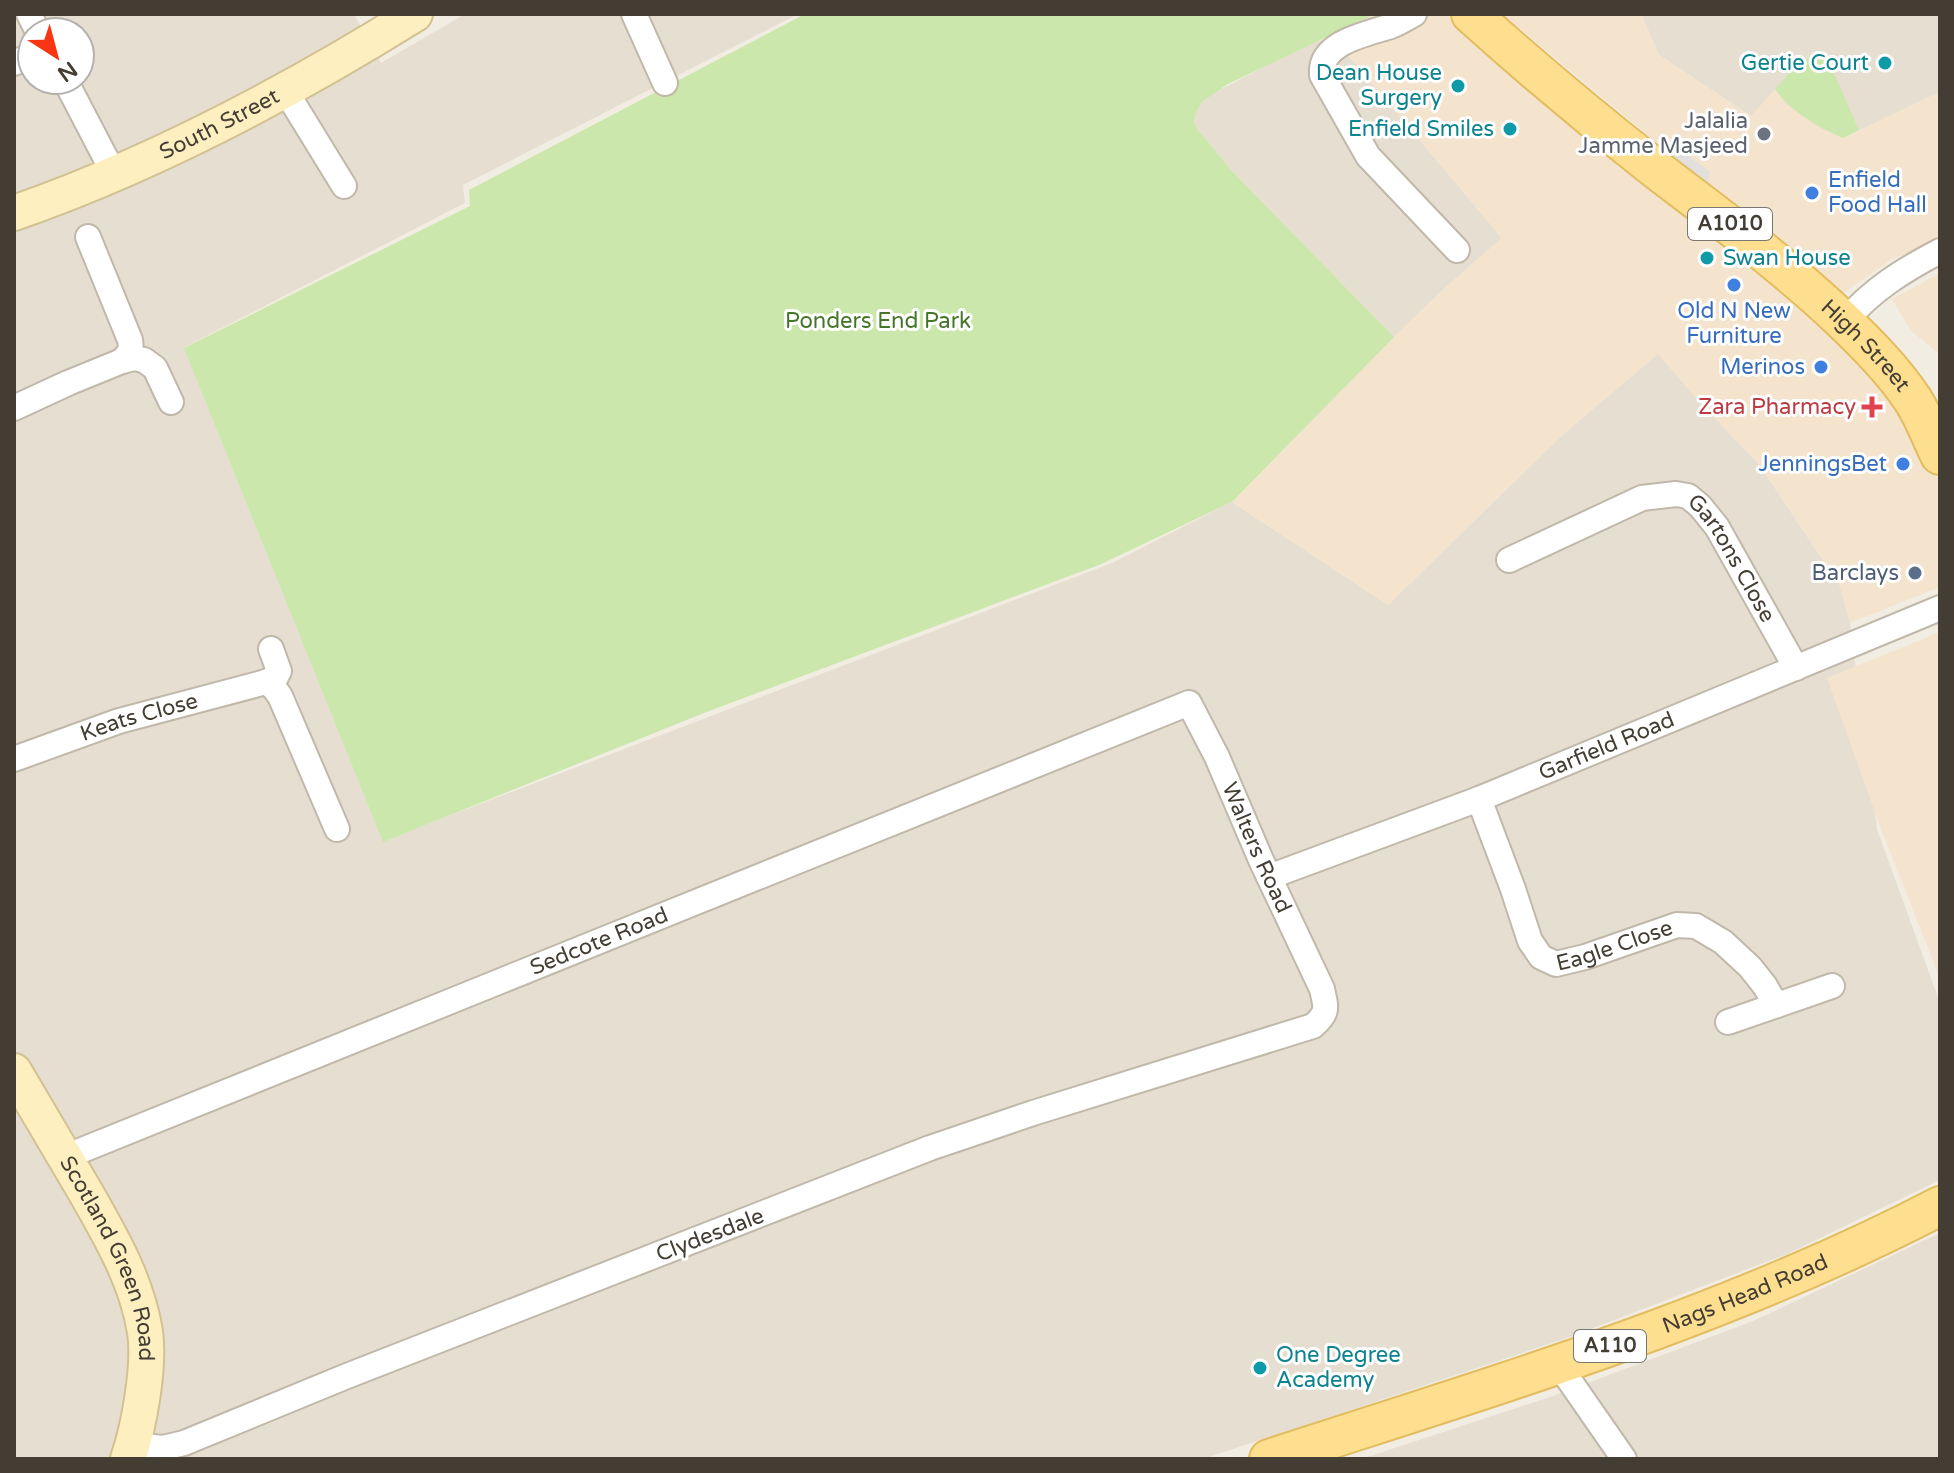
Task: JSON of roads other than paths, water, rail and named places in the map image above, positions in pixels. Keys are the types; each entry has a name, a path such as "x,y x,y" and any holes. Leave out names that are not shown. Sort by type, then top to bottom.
{"main road":[{"name":"High Street","path":"1471,14 1541,75 1778,263 1844,322 1899,380 1917,407 1940,455"},
{"name":"Nags Head Road","path":"1269,1459 1654,1331 1779,1281 1940,1206"}],"street":[{"name":"South Street","path":"14,213 114,174 216,127 285,90 378,24 415,14"},
{"path":"634,14 665,83"},
{"path":"1414,14 1332,50 1323,59 1322,75 1368,156 1457,250"},
{"path":"285,90 344,186"},
{"path":"73,96 114,174"},
{"path":"88,237 130,340 132,348 122,361"},
{"path":"1844,322 1892,278 1940,251"},
{"path":"14,408 134,358 155,368 171,402"},
{"name":"Gartons Close","path":"1509,560 1642,498 1676,494 1688,496 1717,527 1796,668"},
{"name":"Garfield Road","path":"1269,877 1479,799 1940,608"},
{"path":"271,649 279,671 276,677 266,682 280,696 337,829"},
{"name":"Keats Close","path":"14,759 119,721 266,682"},
{"name":"Walters Road","path":"1135,724 1189,703 1217,757 1322,989 1326,1009 1323,1018 1313,1026 1294,1032"},
{"name":"Sedcote Road","path":"65,1157 1135,724"},
{"name":"Eagle Close","path":"1479,799 1530,941 1541,957 1556,964 1677,925 1696,926 1723,942 1750,967 1776,1005"},
{"path":"1728,1022 1832,986"},
{"name":"Clydesdale","path":"130,1452 184,1443 930,1148 1294,1032"},
{"name":"Scotland Green Road","path":"14,1071 123,1261 137,1296 146,1335 145,1373 130,1452"},
{"path":"1558,1364 1624,1459"}],"place":[{"name":"Gertie Court","path":"1885,63"},
{"name":"Dean House Surgery","path":"1458,86"},
{"name":"Enfield Smiles","path":"1510,129"},
{"name":"Jalalia Jamme Masjeed","path":"1764,134"},
{"name":"Enfield Food Hall","path":"1812,193"},
{"name":"Swan House","path":"1707,258"},
{"name":"Old N New Furniture","path":"1734,285"},
{"name":"Merinos","path":"1821,367"},
{"name":"Zara Pharmacy","path":"1872,407"},
{"name":"JenningsBet","path":"1903,464"},
{"name":"Barclays","path":"1915,573"},
{"name":"One Degree Academy","path":"1260,1368"}],"park label":[{"name":"Ponders End Park","path":"878,321"}]}
